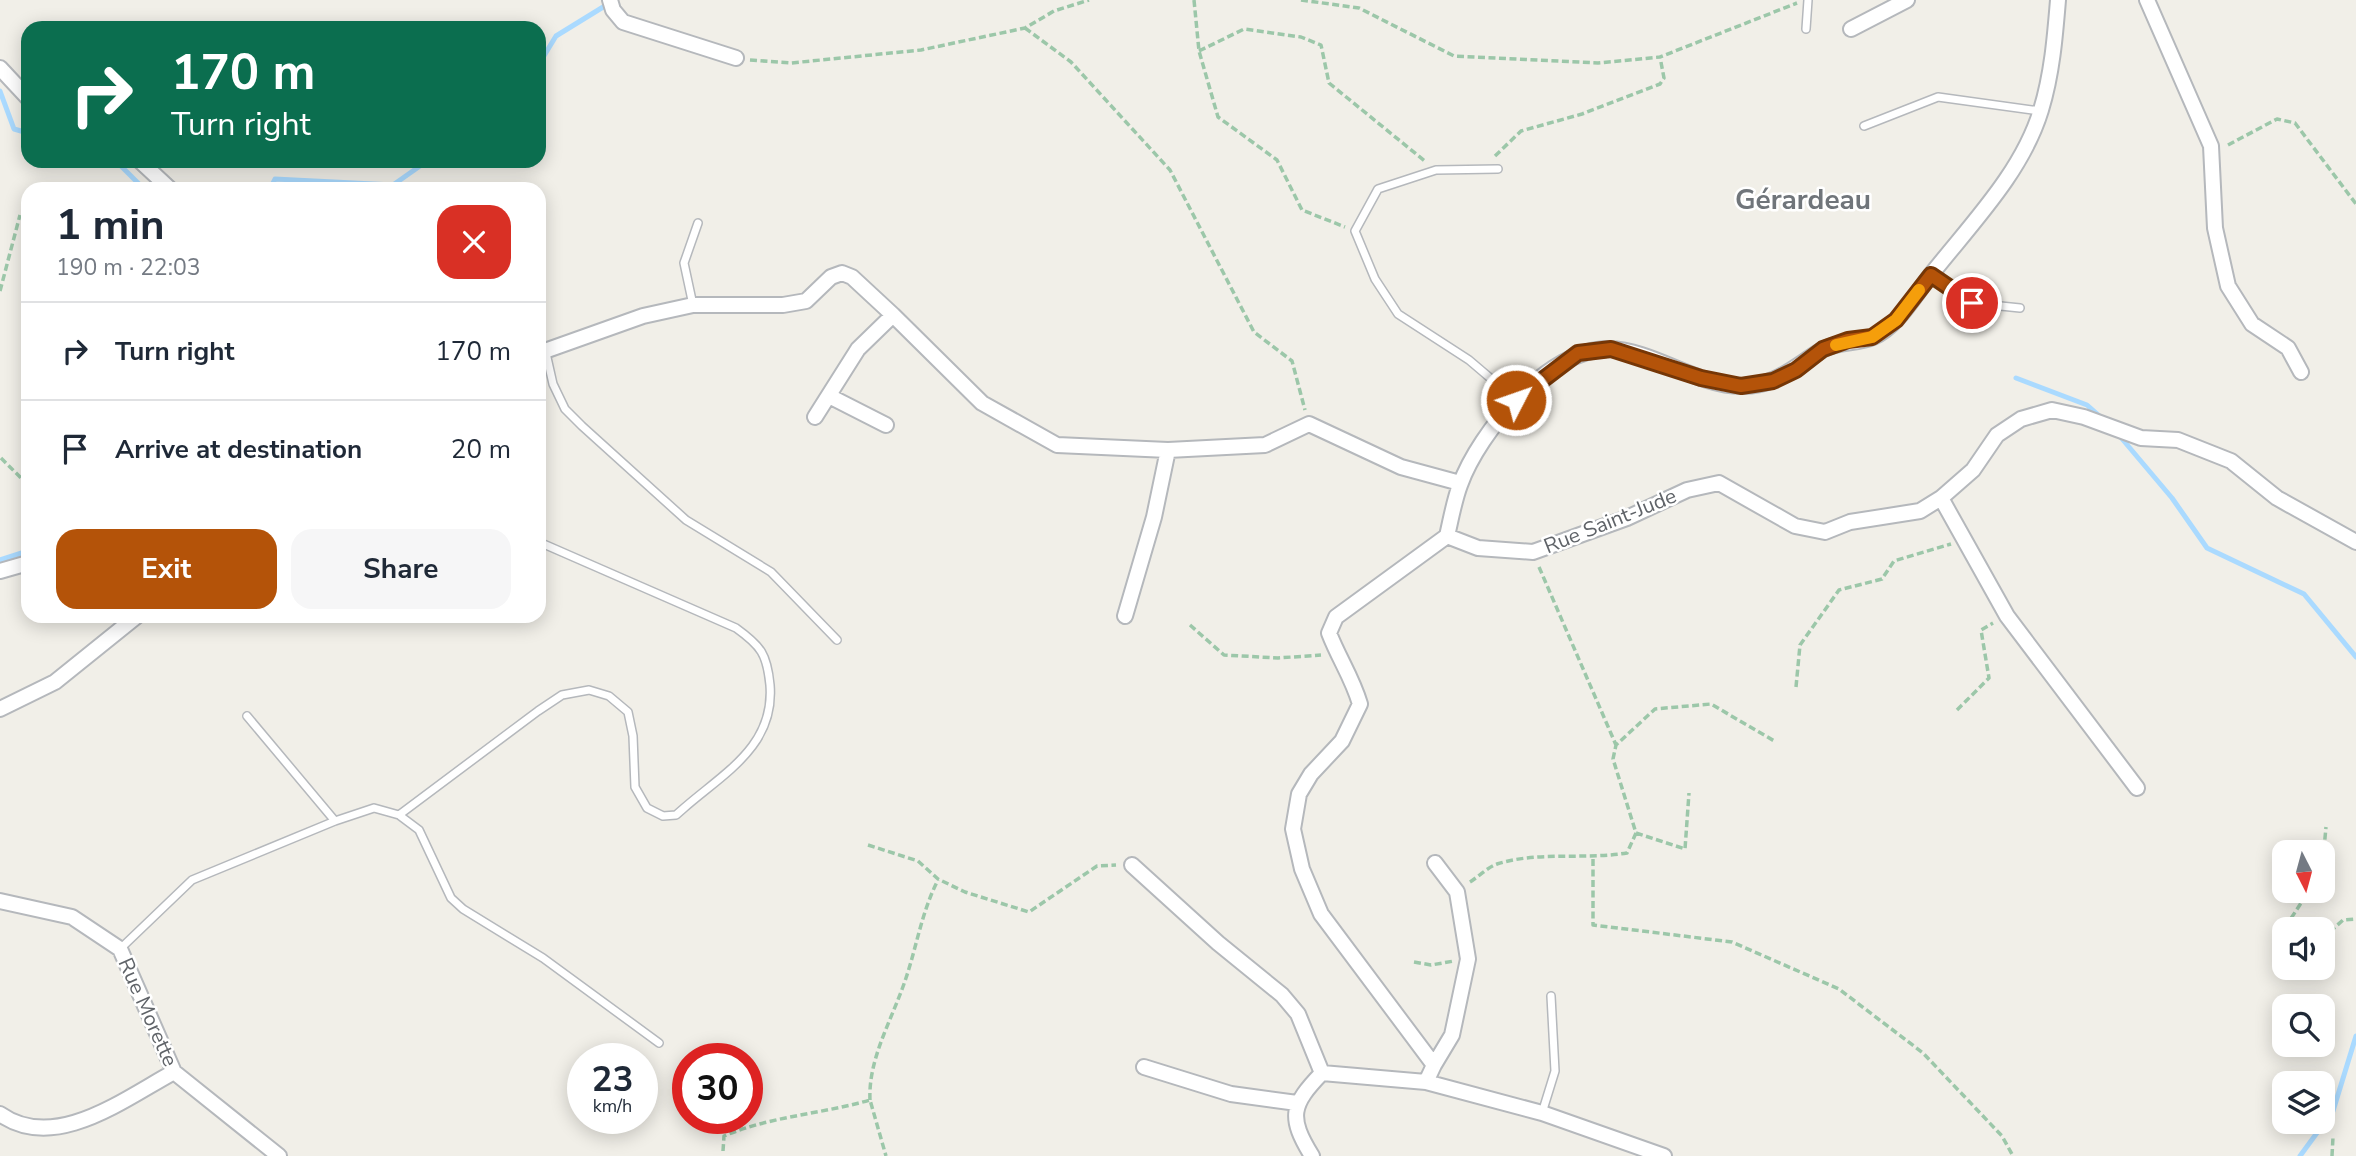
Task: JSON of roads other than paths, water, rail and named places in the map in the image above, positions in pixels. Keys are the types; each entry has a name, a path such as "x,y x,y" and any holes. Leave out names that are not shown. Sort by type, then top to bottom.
{"street":[{"path":"610,0 612,10 623,22 736,58"},
{"path":"1851,29 1907,0"},
{"path":"1434,1065 1321,914 1301,869 1293,829 1299,794 1311,774 1342,741 1360,704 1352,676 1337,653 1329,633 1336,617 1447,536 1460,483 1494,425 1516,400 1578,353 1611,349 1701,378 1741,386 1773,381 1796,370 1823,349 1848,340 1872,337 1896,320 1980,213 2022,153 2041,111 2053,51 2057,0"},
{"path":"2147,0 2212,153 2215,228 2228,286 2252,324 2288,348 2301,372"},
{"path":"0,68 21,90"},
{"path":"148,168 162,182"},
{"path":"546,352 643,316 693,305 783,305 806,301 831,276 842,273 852,277 893,315 982,403 1057,445 1168,450 1265,445 1309,424 1401,467 1460,483"},
{"path":"815,417 858,349 893,315"},
{"path":"829,396 886,425"},
{"name":"Rue Saint-Jude","path":"1447,536 1478,548 1532,552 1616,523 1687,490 1719,483 1796,526 1825,532 1850,522 1920,511 1941,498 1973,470 1997,435 2021,419 2052,410 2084,417 2141,438 2178,440 2231,461 2277,498 2356,542"},
{"path":"1125,616 1154,517 1168,450"},
{"path":"1941,498 2007,616 2137,788"},
{"path":"0,570 21,565"},
{"path":"0,709 55,682 128,623"},
{"path":"1426,1083 1452,1035 1468,959 1457,892 1435,863"},
{"path":"1132,865 1209,936 1282,995 1298,1014 1322,1073"},
{"name":"Rue Morette","path":"0,901 72,917 120,949 174,1072 279,1156"},
{"path":"1144,1067 1231,1094 1297,1103"},
{"path":"0,1114 16,1126 40,1129 79,1123 174,1072"},
{"path":"1322,1073 1426,1083 1542,1113 1664,1156"},
{"path":"1312,1156 1297,1131 1297,1103 1322,1073"}],"lane":[{"path":"1806,0 1806,29"},
{"path":"1864,126 1938,97 2041,111"},
{"path":"1498,169 1436,170 1378,189 1354,231 1375,279 1398,314 1468,360 1516,400"},
{"path":"693,305 684,263 698,223"},
{"path":"1931,275 1972,303 2020,308"},
{"path":"546,364 565,409 582,426 686,520 771,572 837,640"},
{"path":"399,815 538,711 576,691 589,690 609,696 628,712 633,736 635,787 647,808 663,816 676,815 754,746 765,729 771,706 768,665 759,645 736,628 546,545"},
{"path":"247,716 335,821"},
{"path":"120,949 192,880 335,821 374,808 399,815 419,830 451,898 463,909 543,958 659,1043"},
{"path":"1542,1113 1555,1071 1551,996"}],"waterway":[{"path":"546,52 556,36 608,4"},
{"path":"0,91 14,129 21,131"},
{"path":"123,168 137,182"},
{"path":"397,182 417,168"},
{"path":"274,182 275,179 334,182"},
{"path":"2016,378 2087,405 2104,420"},
{"path":"2118,434 2172,498 2207,548 2304,594 2356,657"},
{"path":"0,560 21,553"},
{"path":"2300,1156 2333,1111 2356,1036"}],"district":[{"name":"Gérardeau","path":"1803,199"}]}
